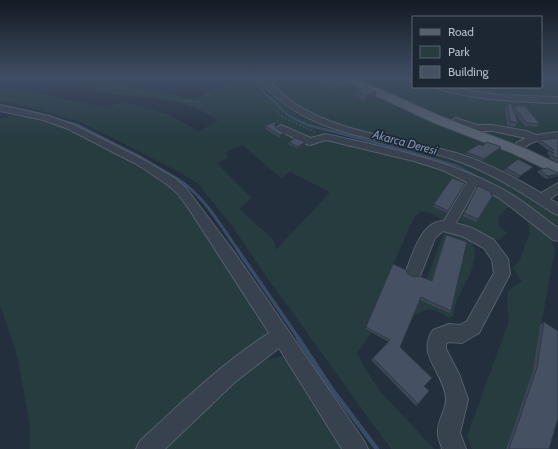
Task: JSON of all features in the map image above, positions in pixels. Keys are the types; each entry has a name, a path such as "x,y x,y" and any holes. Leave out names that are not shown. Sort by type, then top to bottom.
{"main road":[{"path":"390,98 436,119 517,148 558,170"},
{"path":"395,98 420,110 517,148 558,166"}],"street":[{"path":"283,98 299,111 327,123 456,156 488,170 558,210"},
{"path":"491,98 558,100"},
{"path":"0,108 46,118 71,127 140,162 172,182 182,191 229,256 356,449"},
{"path":"0,116 15,111"},
{"path":"456,121 476,128 493,128 526,134 535,138"},
{"path":"281,128 310,142 326,137 417,158 474,180 502,194 558,236"},
{"path":"517,148 527,140 558,135"},
{"path":"448,226 474,180"},
{"path":"541,199 558,187"},
{"path":"414,271 429,235 440,226 448,226 466,232 489,244 500,258 502,274 473,328 462,334 450,333 440,336 436,342 437,351 452,381 457,399 449,432 454,449"},
{"path":"148,449 226,376 259,350 281,336"}],"path":[{"path":"168,98 199,102 202,98"},
{"path":"262,98 282,117 326,137"}],"green space":[{"path":"0,98 61,98 107,108 122,101 167,114 199,131 218,121 208,114 187,105 154,98 282,98 326,123 471,164 558,213 558,229 522,202 484,178 457,165 426,154 327,131 314,139 309,139 276,124 274,125 296,139 298,149 305,144 311,145 324,140 429,164 467,181 465,186 450,180 433,207 449,214 444,221 431,213 421,211 414,217 365,329 371,333 357,353 380,391 434,449 391,449 266,276 233,227 198,184 181,173 80,122 25,106 0,101","holes":["242,145 281,178 290,172 330,192 276,250 274,240 239,209 252,198 217,163 228,158 226,152"]},
{"path":"285,98 389,98 523,156 500,175 476,163 345,127 291,104"},
{"path":"400,98 558,98 558,132 537,135 510,142 435,114"},
{"path":"14,115 21,115 60,127 115,154 169,186 184,202 273,334 143,449 30,449 30,426 17,355 0,305 0,119"},
{"path":"475,183 501,195 549,236 555,249 533,370 506,449 472,449 467,436 509,321 507,301 508,291 522,281 513,267 518,263 524,246 529,238 529,226 521,214 508,207 499,216 498,224 507,233 499,240 474,233 468,229 460,220 458,214 476,222 490,194 476,188 474,191 472,190"},
{"path":"444,232 464,233 470,239 475,258 473,266 455,305 453,316 449,318 439,312 428,310 413,316"},
{"path":"282,356 295,367 349,449 159,449 234,378 261,361"}],"building":[{"path":"511,103 518,123 510,121 508,104"},
{"path":"513,106 525,106 540,124 527,123"},
{"path":"274,122 277,129 285,133 280,135 265,126"},
{"path":"295,138 305,142 298,147 289,142"},
{"path":"558,138 558,159 551,155 554,153 549,151 554,150 539,140"},
{"path":"487,142 501,147 484,159 466,152 479,144 483,146"},
{"path":"518,159 533,167 520,176 506,168"},
{"path":"547,168 558,174 548,176 539,170"},
{"path":"452,178 465,183 448,211 434,204"},
{"path":"478,186 491,192 490,194 493,195 478,219 464,213"},
{"path":"446,235 467,242 451,311 421,297 400,347 432,378 424,386 429,391 418,404 373,358 390,340 366,327 393,264 406,270 409,275 415,277 419,276 432,281"},
{"path":"544,322 558,331 558,418 549,449 509,449 537,368"}],"waterway":[{"name":"Akarca Deresi","path":"270,98 289,116 301,122"},
{"path":"0,105 42,114 70,123"},
{"path":"67,122 78,125 139,156 178,179"},
{"name":"Akarca Deresi","path":"301,122 457,166 482,179"},
{"path":"176,178 195,192 203,201 238,250"},
{"name":"Akarca Deresi","path":"480,178 515,197"},
{"path":"237,249 299,339"},
{"path":"298,338 331,388 377,449"}]}
